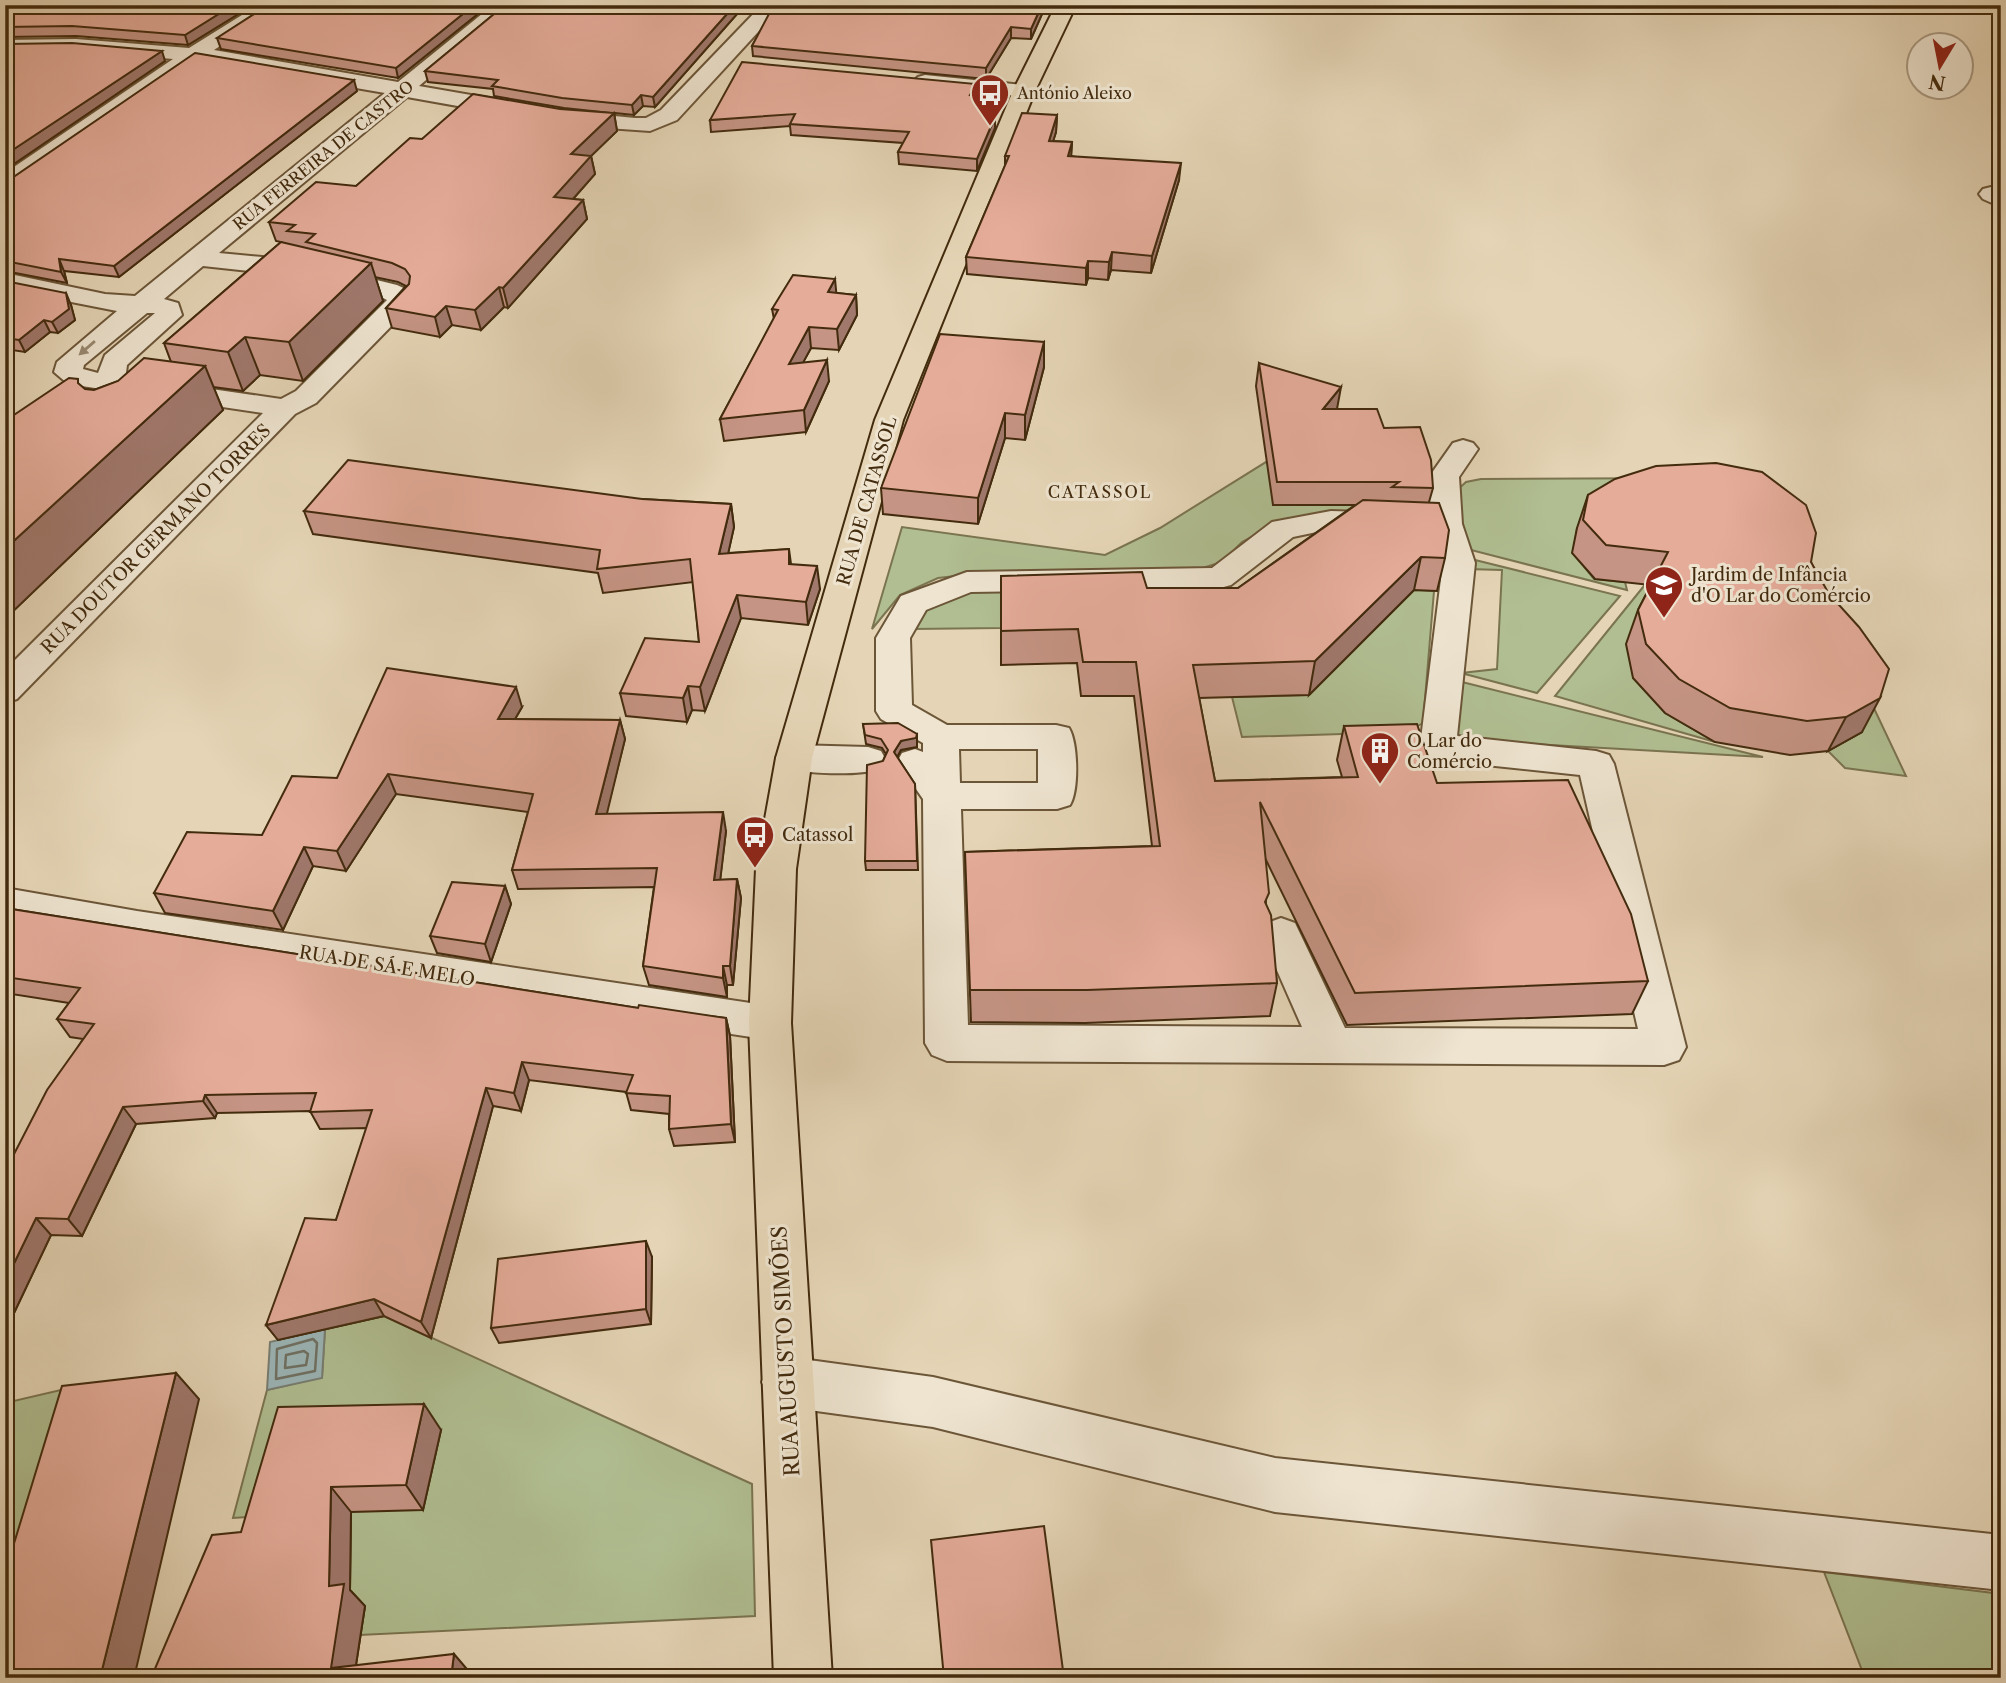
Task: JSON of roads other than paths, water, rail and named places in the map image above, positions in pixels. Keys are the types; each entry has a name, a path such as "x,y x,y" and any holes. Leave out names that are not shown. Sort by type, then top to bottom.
{"main road":[{"name":"RUA DE CATASSOL","path":"770,1023 776,869 794,758 889,420 915,351 1024,91 1066,5"},
{"name":"RUA AUGUSTO SIMÕES","path":"770,1023 803,1678"}],"street":[{"path":"5,184 194,54 272,5"},
{"name":"RUA FERREIRA DE CASTRO","path":"139,304 505,5"},
{"path":"5,56 15,45 76,45 194,54 564,118 650,124 669,115 773,5"},
{"path":"718,61 742,63"},
{"path":"901,79 1024,91"},
{"path":"196,258 295,268 388,290 401,297 399,303 306,397 285,408"},
{"path":"5,281 105,302 166,307 170,312 111,367 113,377 137,397"},
{"name":"RUA DOUTOR GERMANO TORRES","path":"139,304 68,367 68,372 78,378 137,397 285,408"},
{"name":"RUA DOUTOR GERMANO TORRES","path":"5,691 285,408"},
{"path":"1446,524 1331,520 1283,529 1220,578 968,582 913,603 892,638 894,711 928,750 942,796 947,1043 1664,1047 1596,764 1438,747 1459,563 1446,524 1444,477 1464,449"},
{"path":"928,750 1056,737 1057,796 942,796"},
{"path":"794,758 868,760"},
{"name":"RUA DE SÁ E MELO","path":"5,903 218,939 770,1023"},
{"path":"1281,934 1331,1045"},
{"path":"788,1381 933,1402 1275,1485 2001,1563"}],"water":[{"path":"325,1329 322,1378 267,1390 270,1342"}],"place":[{"name":"António Aleixo","path":"990,127"},
{"name":"Jardim de Infância d'O Lar do Comércio","path":"1664,619"},
{"name":"O Lar do Comércio","path":"1380,785"},
{"name":"Catassol","path":"755,869"}],"district":[{"name":"CATASSOL","path":"1100,492"}]}
